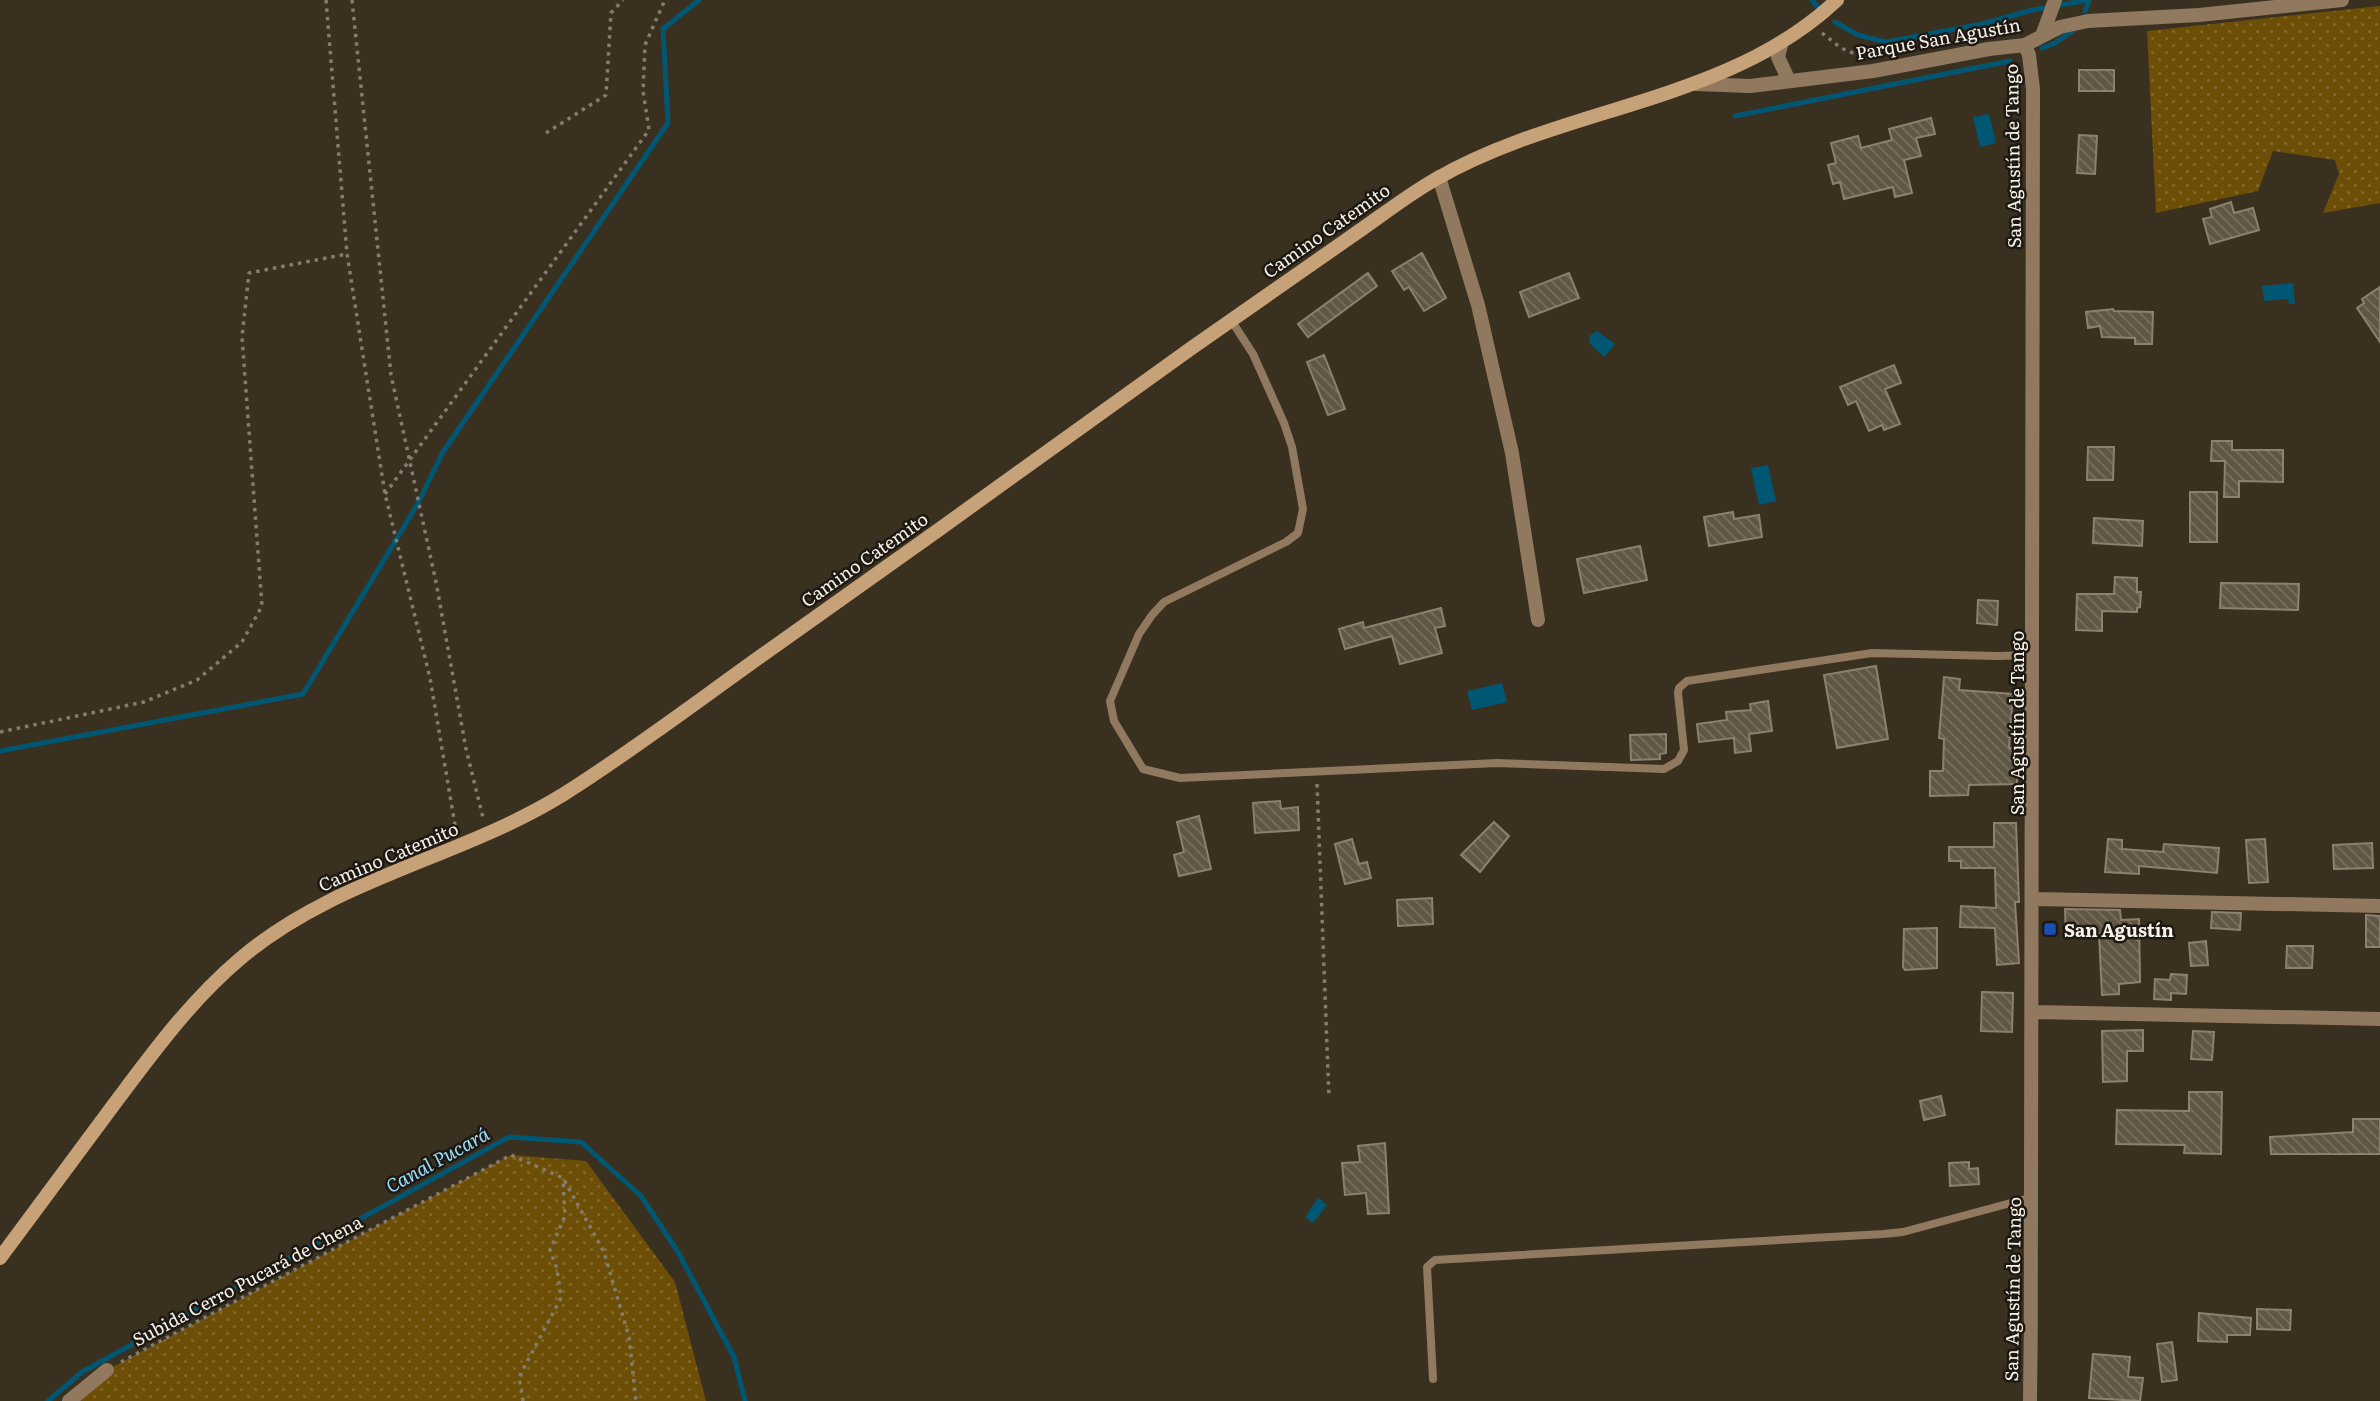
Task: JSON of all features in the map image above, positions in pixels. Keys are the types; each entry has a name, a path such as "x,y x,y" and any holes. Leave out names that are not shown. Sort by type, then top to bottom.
{"main road":[{"name":"Camino Catemito","path":"0,1258 174,1025 226,971 262,941 312,909 377,878 459,847 564,793 901,557 1231,320 1439,177 1473,160 1543,133 1695,84 1781,45 1837,0"}],"street":[{"path":"2042,36 2055,0"},
{"name":"Parque San Agustín","path":"1695,84 1750,86 1872,71 2025,45 2060,27 2088,21 2199,15 2342,0"},
{"path":"1781,45 1778,57 1789,81"},
{"name":"San Agustín de Tango","path":"2025,45 2029,55 2033,89 2036,899 2030,1401"},
{"path":"1439,177 1478,305 1509,440 1538,620"},
{"path":"2036,899 2380,906"},
{"path":"2035,1012 2380,1019"},
{"path":"69,1401 107,1370"}],"lane":[{"path":"1231,320 1253,355 1284,423 1303,509 1301,523 1298,533 1286,542 1164,602 1139,634 1110,701 1114,721 1143,769 1180,778 1497,763 1664,769 1678,761 1684,750 1679,688 1693,679 1872,653 1997,656 2035,654"},
{"path":"1433,1379 1427,1267 1435,1260 1903,1232 2033,1197"}],"path":[{"path":"326,0 347,254 385,495 430,678 459,847"},
{"path":"352,0 391,375 436,582 466,749 487,834"},
{"path":"546,133 606,95 611,13 623,0"},
{"path":"385,495 649,130 643,92 645,45 664,2 668,0"},
{"path":"1808,25 1841,48 1861,56 1872,57"},
{"path":"0,732 144,702 197,680 242,642 262,606 242,337 249,273 347,254"},
{"path":"1317,772 1329,1098"},
{"name":"Subida Cerro Pucará de Chena","path":"107,1370 511,1155 563,1178"},
{"path":"523,1401 519,1377 561,1298 557,1269 550,1250 565,1216 563,1178"},
{"path":"563,1178 604,1252 629,1337 636,1401"}],"shaded area":[{"path":"2380,6 2380,203 2323,213 2339,174 2335,160 2273,151 2258,191 2156,213 2147,31"},
{"path":"511,1155 586,1161 675,1282 706,1401 69,1401 107,1370"}],"water":[{"path":"1989,114 1996,143 1980,147 1973,117"},
{"path":"2293,283 2295,304 2289,304 2288,299 2264,301 2262,286"},
{"path":"1597,331 1615,344 1604,357 1590,344 1589,336"},
{"path":"1768,465 1776,501 1759,505 1751,468"},
{"path":"1502,683 1507,702 1472,710 1467,691"},
{"path":"1318,1198 1327,1205 1313,1223 1305,1217"}],"building":[{"path":"2079,70 2114,70 2114,91 2079,91"},
{"path":"1931,118 1935,134 1916,138 1921,156 1904,160 1912,193 1895,197 1893,187 1844,199 1840,182 1833,184 1828,165 1836,163 1831,143 1858,136 1861,148 1892,140 1889,129"},
{"path":"2079,135 2097,136 2095,174 2077,173"},
{"path":"2231,202 2234,213 2253,208 2259,230 2210,244 2203,219 2212,217 2210,209"},
{"path":"1422,253 1446,298 1424,311 1409,287 1404,290 1392,271"},
{"path":"1368,273 1377,286 1308,337 1298,324"},
{"path":"1569,273 1579,298 1529,317 1520,292"},
{"path":"2380,287 2380,342 2357,308 2364,303 2362,299"},
{"path":"2113,309 2153,312 2152,344 2135,344 2135,338 2102,337 2100,326 2088,328 2086,312"},
{"path":"1324,355 1345,409 1328,415 1307,362"},
{"path":"1894,365 1901,383 1885,389 1900,424 1884,430 1882,425 1869,431 1856,401 1848,405 1840,387"},
{"path":"2212,441 2232,441 2232,450 2283,450 2283,482 2239,481 2239,497 2224,497 2225,461 2211,461"},
{"path":"2088,447 2114,447 2113,480 2087,480"},
{"path":"2190,492 2217,492 2217,542 2190,542"},
{"path":"1733,512 1734,519 1759,515 1762,537 1709,546 1704,517"},
{"path":"2094,518 2143,521 2142,546 2093,543"},
{"path":"1640,546 1647,580 1584,593 1577,559"},
{"path":"2115,577 2137,578 2137,592 2141,592 2137,612 2102,611 2102,631 2076,630 2077,594 2114,594"},
{"path":"2221,583 2299,584 2298,610 2220,608"},
{"path":"1978,600 1998,601 1997,625 1977,623"},
{"path":"1441,608 1445,626 1435,628 1442,653 1400,664 1392,636 1345,649 1339,629 1363,622 1364,628"},
{"path":"1876,666 1888,739 1837,748 1824,675"},
{"path":"1944,677 1960,679 1959,690 2013,694 2009,748 2017,748 2017,784 1969,785 1968,795 1930,796 1930,771 1943,771 1944,739 1939,738"},
{"path":"1768,701 1772,731 1749,734 1751,751 1735,753 1734,738 1699,742 1697,724 1727,720 1726,712 1751,710 1750,704"},
{"path":"1666,734 1666,753 1660,754 1660,759 1631,760 1630,735"},
{"path":"1280,801 1281,809 1298,807 1299,830 1255,833 1253,803"},
{"path":"1199,816 1211,869 1179,876 1174,855 1184,852 1177,822"},
{"path":"1494,822 1509,836 1480,872 1461,855"},
{"path":"1994,823 2016,823 2019,902 2015,902 2019,963 1997,965 1995,928 1960,927 1961,906 1996,908 1995,868 1961,868 1961,861 1949,861 1949,847 1994,847"},
{"path":"1352,839 1359,864 1367,862 1371,878 1345,884 1335,844"},
{"path":"2108,839 2122,840 2122,849 2163,852 2164,844 2219,848 2217,873 2139,866 2139,874 2105,872"},
{"path":"2265,839 2268,882 2249,883 2246,840"},
{"path":"2372,843 2373,868 2334,869 2333,845"},
{"path":"1432,898 1433,924 1398,926 1397,900"},
{"path":"2065,909 2120,910 2121,920 2139,919 2140,982 2119,984 2119,994 2102,995 2099,934 2066,937"},
{"path":"2212,912 2241,913 2240,930 2211,928"},
{"path":"2366,915 2380,916 2380,947 2366,947"},
{"path":"1937,928 1937,968 1905,970 1904,929"},
{"path":"2206,941 2208,965 2191,966 2189,943"},
{"path":"2287,946 2313,946 2312,968 2286,968"},
{"path":"2171,974 2187,975 2186,994 2171,993 2171,1000 2154,999 2155,979 2170,980"},
{"path":"1982,992 2013,993 2012,1032 1981,1031"},
{"path":"2143,1030 2143,1051 2127,1051 2127,1081 2103,1082 2102,1031"},
{"path":"2193,1031 2214,1032 2212,1060 2191,1059"},
{"path":"2189,1092 2222,1092 2221,1154 2184,1153 2185,1145 2116,1144 2117,1110 2189,1111"},
{"path":"1941,1096 1945,1115 1924,1120 1920,1101"},
{"path":"2353,1119 2380,1119 2380,1154 2271,1154 2270,1137 2353,1132"},
{"path":"1385,1143 1389,1213 1368,1214 1366,1193 1345,1195 1342,1163 1360,1162 1358,1146"},
{"path":"1969,1162 1969,1169 1978,1168 1979,1184 1950,1186 1949,1163"},
{"path":"2257,1309 2291,1310 2290,1330 2257,1329"},
{"path":"2199,1313 2251,1318 2250,1335 2227,1335 2227,1342 2198,1341"},
{"path":"2172,1342 2177,1380 2162,1382 2157,1344"},
{"path":"2093,1354 2130,1357 2128,1377 2143,1378 2140,1401 2089,1398"}],"waterway":[{"path":"0,751 303,694 417,505 443,452 668,123 663,29 699,0"},
{"path":"1812,0 1819,8"},
{"path":"1835,22 1858,35 1886,42 2088,0"},
{"path":"2085,11 2089,0"},
{"path":"2042,48 2055,43 2078,27"},
{"path":"1735,116 2010,61"},
{"name":"Canal Pucará","path":"48,1401 82,1372 509,1137 581,1142 641,1196 678,1252 734,1357 745,1401"}],"place":[{"name":"San Agustín","path":"2050,929"}]}
